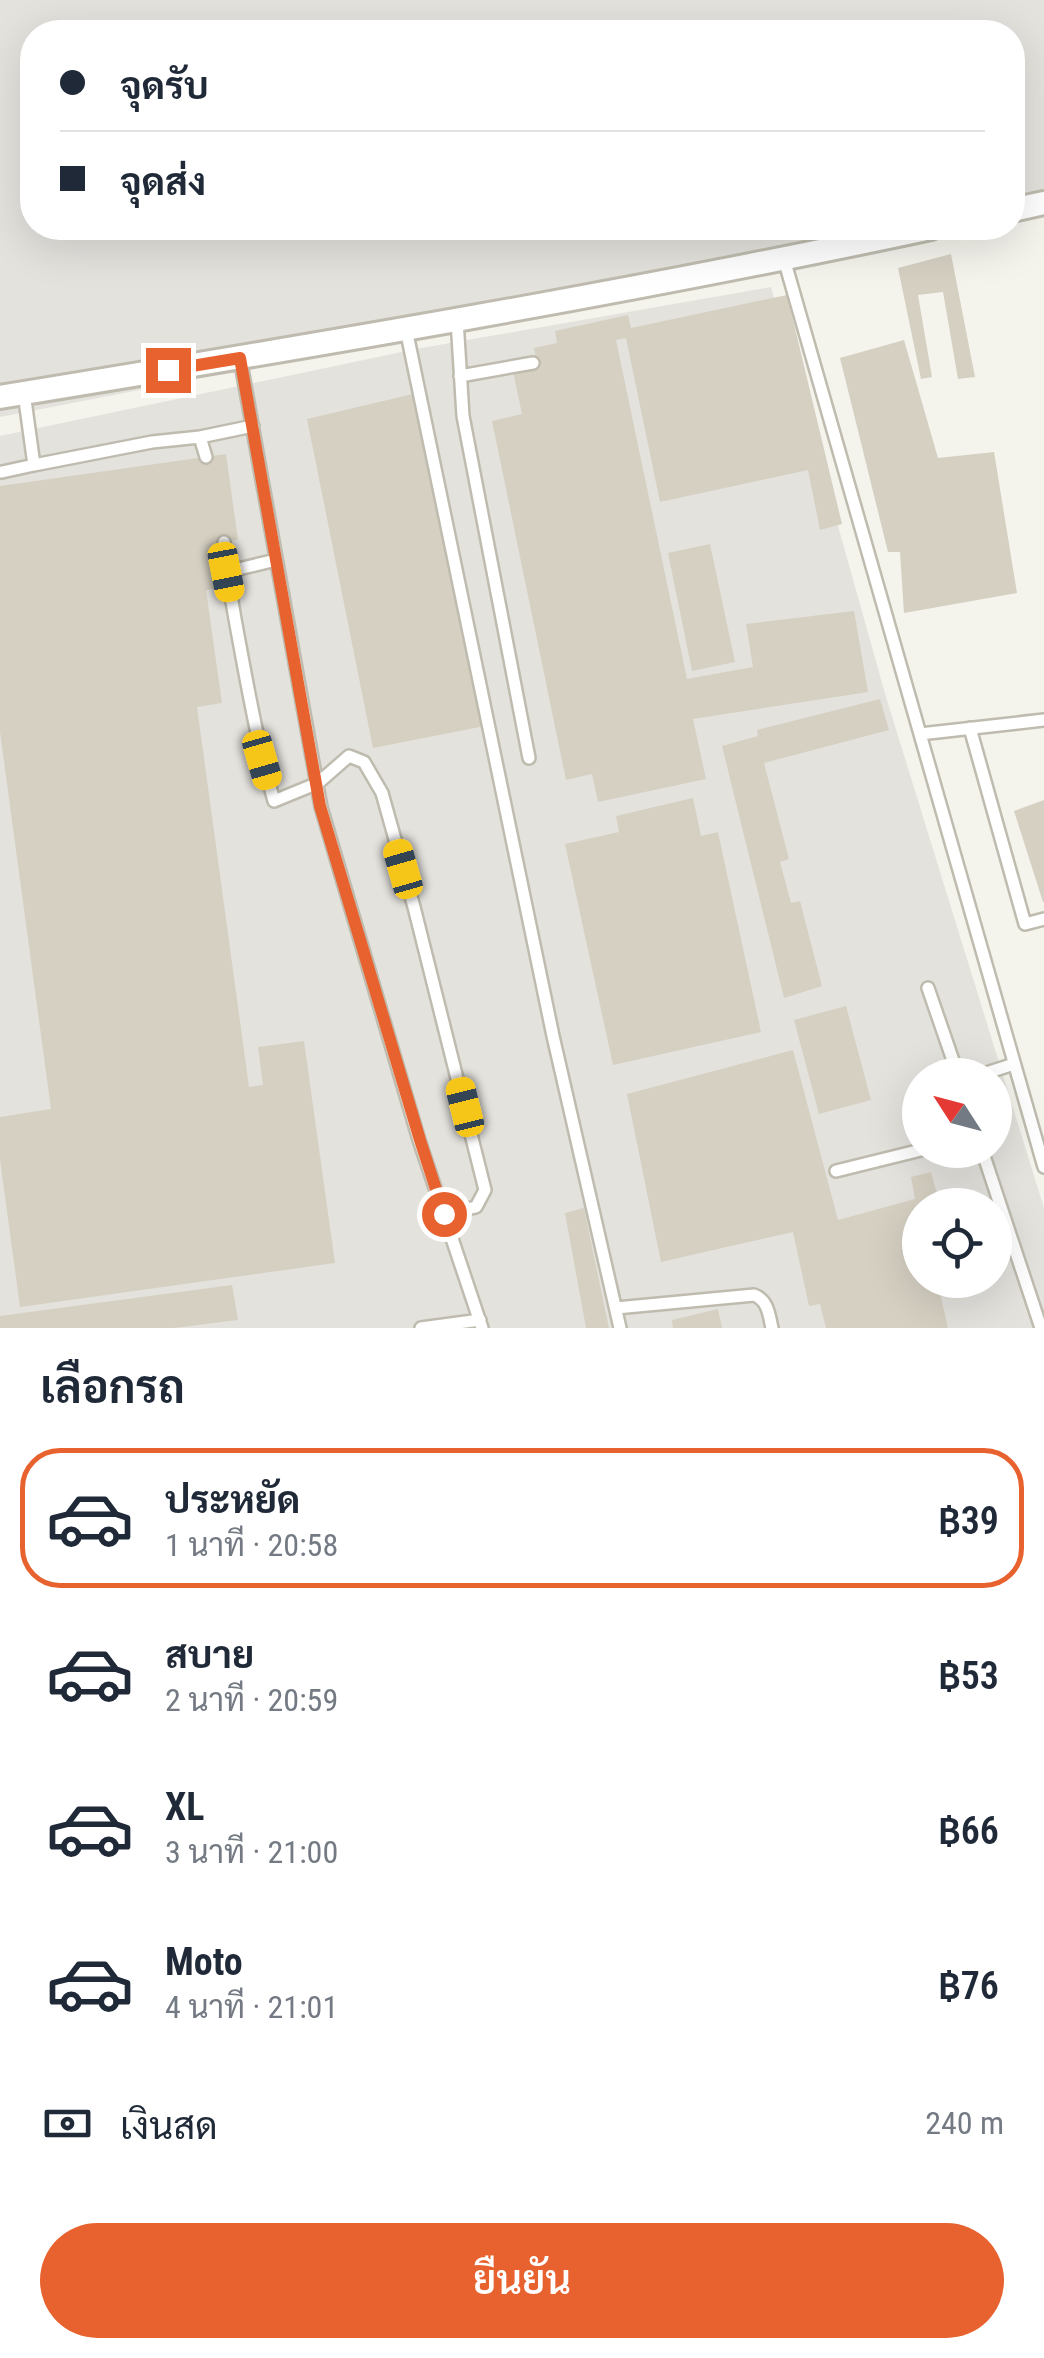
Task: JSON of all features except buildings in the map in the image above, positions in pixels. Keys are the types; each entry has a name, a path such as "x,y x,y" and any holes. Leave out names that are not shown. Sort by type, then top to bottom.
{"street":[{"path":"0,397 457,320 874,240"}],"lane":[{"path":"784,259 1044,1167"},
{"path":"457,320 462,416 529,758"},
{"path":"406,329 553,1036 620,1328"},
{"path":"240,358 326,825 420,1140 481,1324 421,1328"},
{"path":"460,376 534,363"},
{"path":"24,393 34,465"},
{"path":"2,472 253,426"},
{"path":"200,436 206,457"},
{"path":"224,542 226,572 262,760 274,800 318,783 349,756 364,762 382,793 485,1190 476,1207 444,1214"},
{"path":"226,572 276,560"},
{"path":"920,734 1044,720"},
{"path":"970,728 1025,924 1044,919"},
{"path":"928,988 952,1058"},
{"path":"836,1171 902,1155"},
{"path":"988,1168 1042,1328"},
{"path":"616,1308 754,1296 764,1302 772,1328"}],"shaded area":[{"path":"0,0 1044,0 1044,214 1025,218 1025,20 20,20 20,240 915,240 0,417"},
{"path":"771,287 886,697 998,1058 902,1058 902,1168 1012,1168 1012,1105 1044,1208 1044,1328 0,1328 0,436 416,349"}],"route":[{"path":"168,370 240,358 320,806 444,1214"}]}
